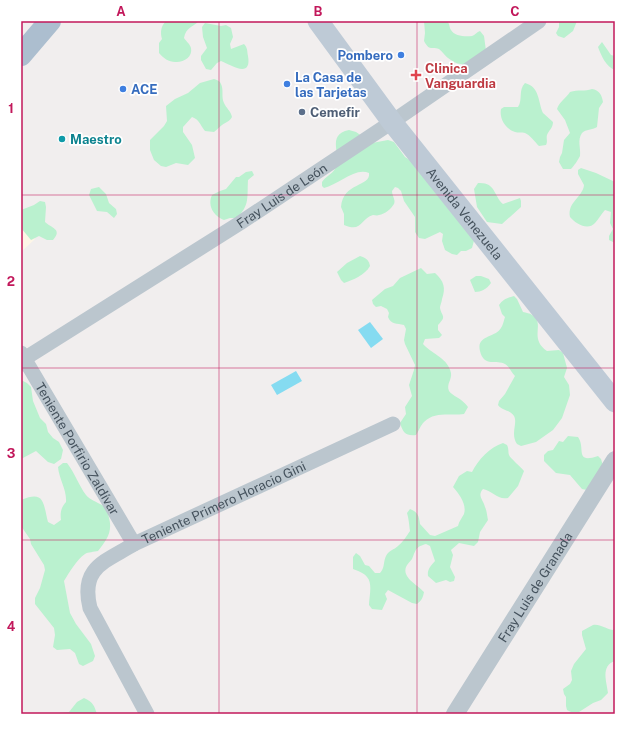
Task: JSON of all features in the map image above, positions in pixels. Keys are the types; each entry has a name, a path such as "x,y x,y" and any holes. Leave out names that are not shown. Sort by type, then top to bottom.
{"main road":[{"path":"21,55 50,21"},
{"name":"Avenida Venezuela","path":"318,21 392,122 615,402"}],"street":[{"name":"Fray Luis de León","path":"22,358 240,223 392,122 539,21"},
{"name":"Teniente Porfirio Zaldívar","path":"22,358 134,544"},
{"name":"Teniente Primero Horacio Gini","path":"147,714 90,608 87,597 88,584 90,576 96,567 134,544 393,424"},
{"name":"Fray Luis de Granada","path":"455,714 615,460"}],"shaded area":[{"path":"21,221 35,239 21,252"}],"green space":[{"path":"166,21 199,21 185,34 184,38 191,48 187,59 178,62 171,61 164,58 159,53 159,43 162,39 161,29"},
{"path":"424,21 447,21 452,32 460,36 472,36 480,31 484,36 486,51 468,63 459,64 454,62 439,49 429,48 426,44 424,41"},
{"path":"559,21 577,21 573,31 564,38 558,36 556,33 559,27"},
{"path":"205,23 221,26 226,25 231,28 233,37 230,44 231,49 244,44 247,48 247,67 240,69 221,61 211,70 206,69 201,60 201,56 207,48 203,37 202,27"},
{"path":"602,42 611,55 615,56 615,70 606,64 601,54 598,47"},
{"path":"214,79 221,83 223,101 232,117 214,132 205,131 198,121 192,117 183,127 183,132 192,145 195,158 188,165 176,163 166,167 161,166 154,160 150,150 150,140 167,121 166,106 175,99 188,93 200,83"},
{"path":"525,83 530,85 536,91 543,113 553,122 547,135 546,145 539,146 527,134 512,131 502,120 501,109 504,107 518,107"},
{"path":"592,89 597,90 600,93 603,102 599,108 597,127 582,133 579,141 580,156 571,169 563,169 559,162 564,140 570,133 565,120 557,109 559,104 570,92"},
{"path":"349,130 356,132 372,143 388,140 394,142 405,157 416,164 475,237 472,248 466,251 461,251 457,255 452,254 445,250 442,241 443,234 440,232 425,239 419,238 415,232 415,217 404,201 401,191 395,187 392,191 394,199 393,206 388,211 369,217 358,226 350,227 344,225 344,214 341,207 343,199 346,193 351,189 366,181 369,173 358,172 352,174 324,188 322,186 322,182 334,171 337,164 336,141 338,136"},
{"path":"581,168 615,182 615,243 609,240 609,236 613,229 610,223 611,212 605,210 595,223 589,226 582,226 570,217 571,207 581,193 584,185 578,174 578,170"},
{"path":"252,171 254,175 248,180 246,205 241,213 237,218 224,220 217,216 212,210 210,203 212,195 226,189 236,177"},
{"path":"478,183 484,183 491,187 503,204 520,198 521,207 502,224 487,222 477,207 474,189"},
{"path":"99,187 106,194 109,203 116,209 117,214 114,218 107,212 97,211 89,195 91,189"},
{"path":"40,201 45,202 45,222 55,229 57,233 53,240 47,240 39,236 31,240 21,228 21,210"},
{"path":"360,256 369,262 370,266 362,275 344,283 337,272 347,263"},
{"path":"421,268 427,274 435,273 442,282 444,288 440,308 443,318 438,325 438,330 442,335 439,338 425,339 423,344 447,364 451,373 448,389 468,407 464,414 433,416 423,424 416,435 413,435 405,433 400,423 406,414 405,407 412,396 409,385 415,365 404,340 406,329 404,325 394,323 389,320 389,313 387,309 381,306 376,307 372,300 385,289 393,286 400,278"},
{"path":"476,276 489,279 491,283 484,290 475,292 470,280"},
{"path":"514,296 523,312 536,318 538,322 538,336 541,346 547,351 559,350 563,353 567,368 564,377 569,385 570,395 562,418 553,430 536,442 521,446 517,444 514,436 515,419 513,414 498,405 515,376 505,364 484,360 480,351 481,342 483,339 495,334 503,324 505,317 502,314 499,305 505,299"},
{"path":"21,380 31,387 33,401 40,418 46,424 48,432 59,442 63,450 61,459 54,464 48,462 36,451 21,459"},
{"path":"568,436 578,437 583,456 586,458 591,458 598,456 601,459 603,466 587,490 582,489 570,475 556,473 544,461 544,455 548,451 553,450 559,441 563,442"},
{"path":"503,443 507,445 510,456 524,471 518,486 508,498 498,497 483,489 481,491 480,496 486,510 488,520 480,532 478,542 474,546 459,543 451,550 453,555 450,567 455,577 454,581 450,582 446,580 436,583 428,576 429,569 435,561 430,546 426,544 422,545 416,549 412,559 406,566 405,571 408,578 424,592 421,600 417,604 412,603 388,590 385,594 387,599 382,610 372,609 369,605 369,580 364,574 353,569 353,557 356,553 360,556 365,565 369,566 375,573 380,573 383,569 387,554 401,543 410,531 407,513 410,509 416,513 419,517 420,524 430,535 435,536 458,526 465,510 460,496 453,487 459,476 467,471 472,472 485,454"},
{"path":"63,463 67,463 70,467 86,495 105,508 108,513 110,523 108,536 104,544 98,551 82,556 73,566 64,581 70,613 76,624 91,644 95,656 93,661 83,666 79,664 75,653 70,649 57,650 53,647 55,635 54,628 35,604 35,598 40,588 45,570 44,565 21,526 21,500 29,497 35,497 42,500 48,522 54,525 61,520 61,510 66,502 66,498 58,467"},
{"path":"593,625 598,625 613,630 615,628 615,661 610,663 606,670 608,693 601,700 579,712 571,712 567,710 566,697 563,689 570,684 572,680 571,671 574,664 586,649 582,631"},
{"path":"84,698 93,704 97,714 47,714 69,712 77,702"}],"water":[{"path":"370,322 383,339 371,348 358,330"},
{"path":"296,371 302,381 277,395 271,385"}],"place":[{"name":"Pombero","path":"401,55"},
{"name":"Clinica Vanguardia","path":"416,75"},
{"name":"La Casa de las Tarjetas","path":"287,84"},
{"name":"ACE","path":"123,89"},
{"name":"Cemefir","path":"302,112"},
{"name":"Maestro","path":"62,139"}]}
